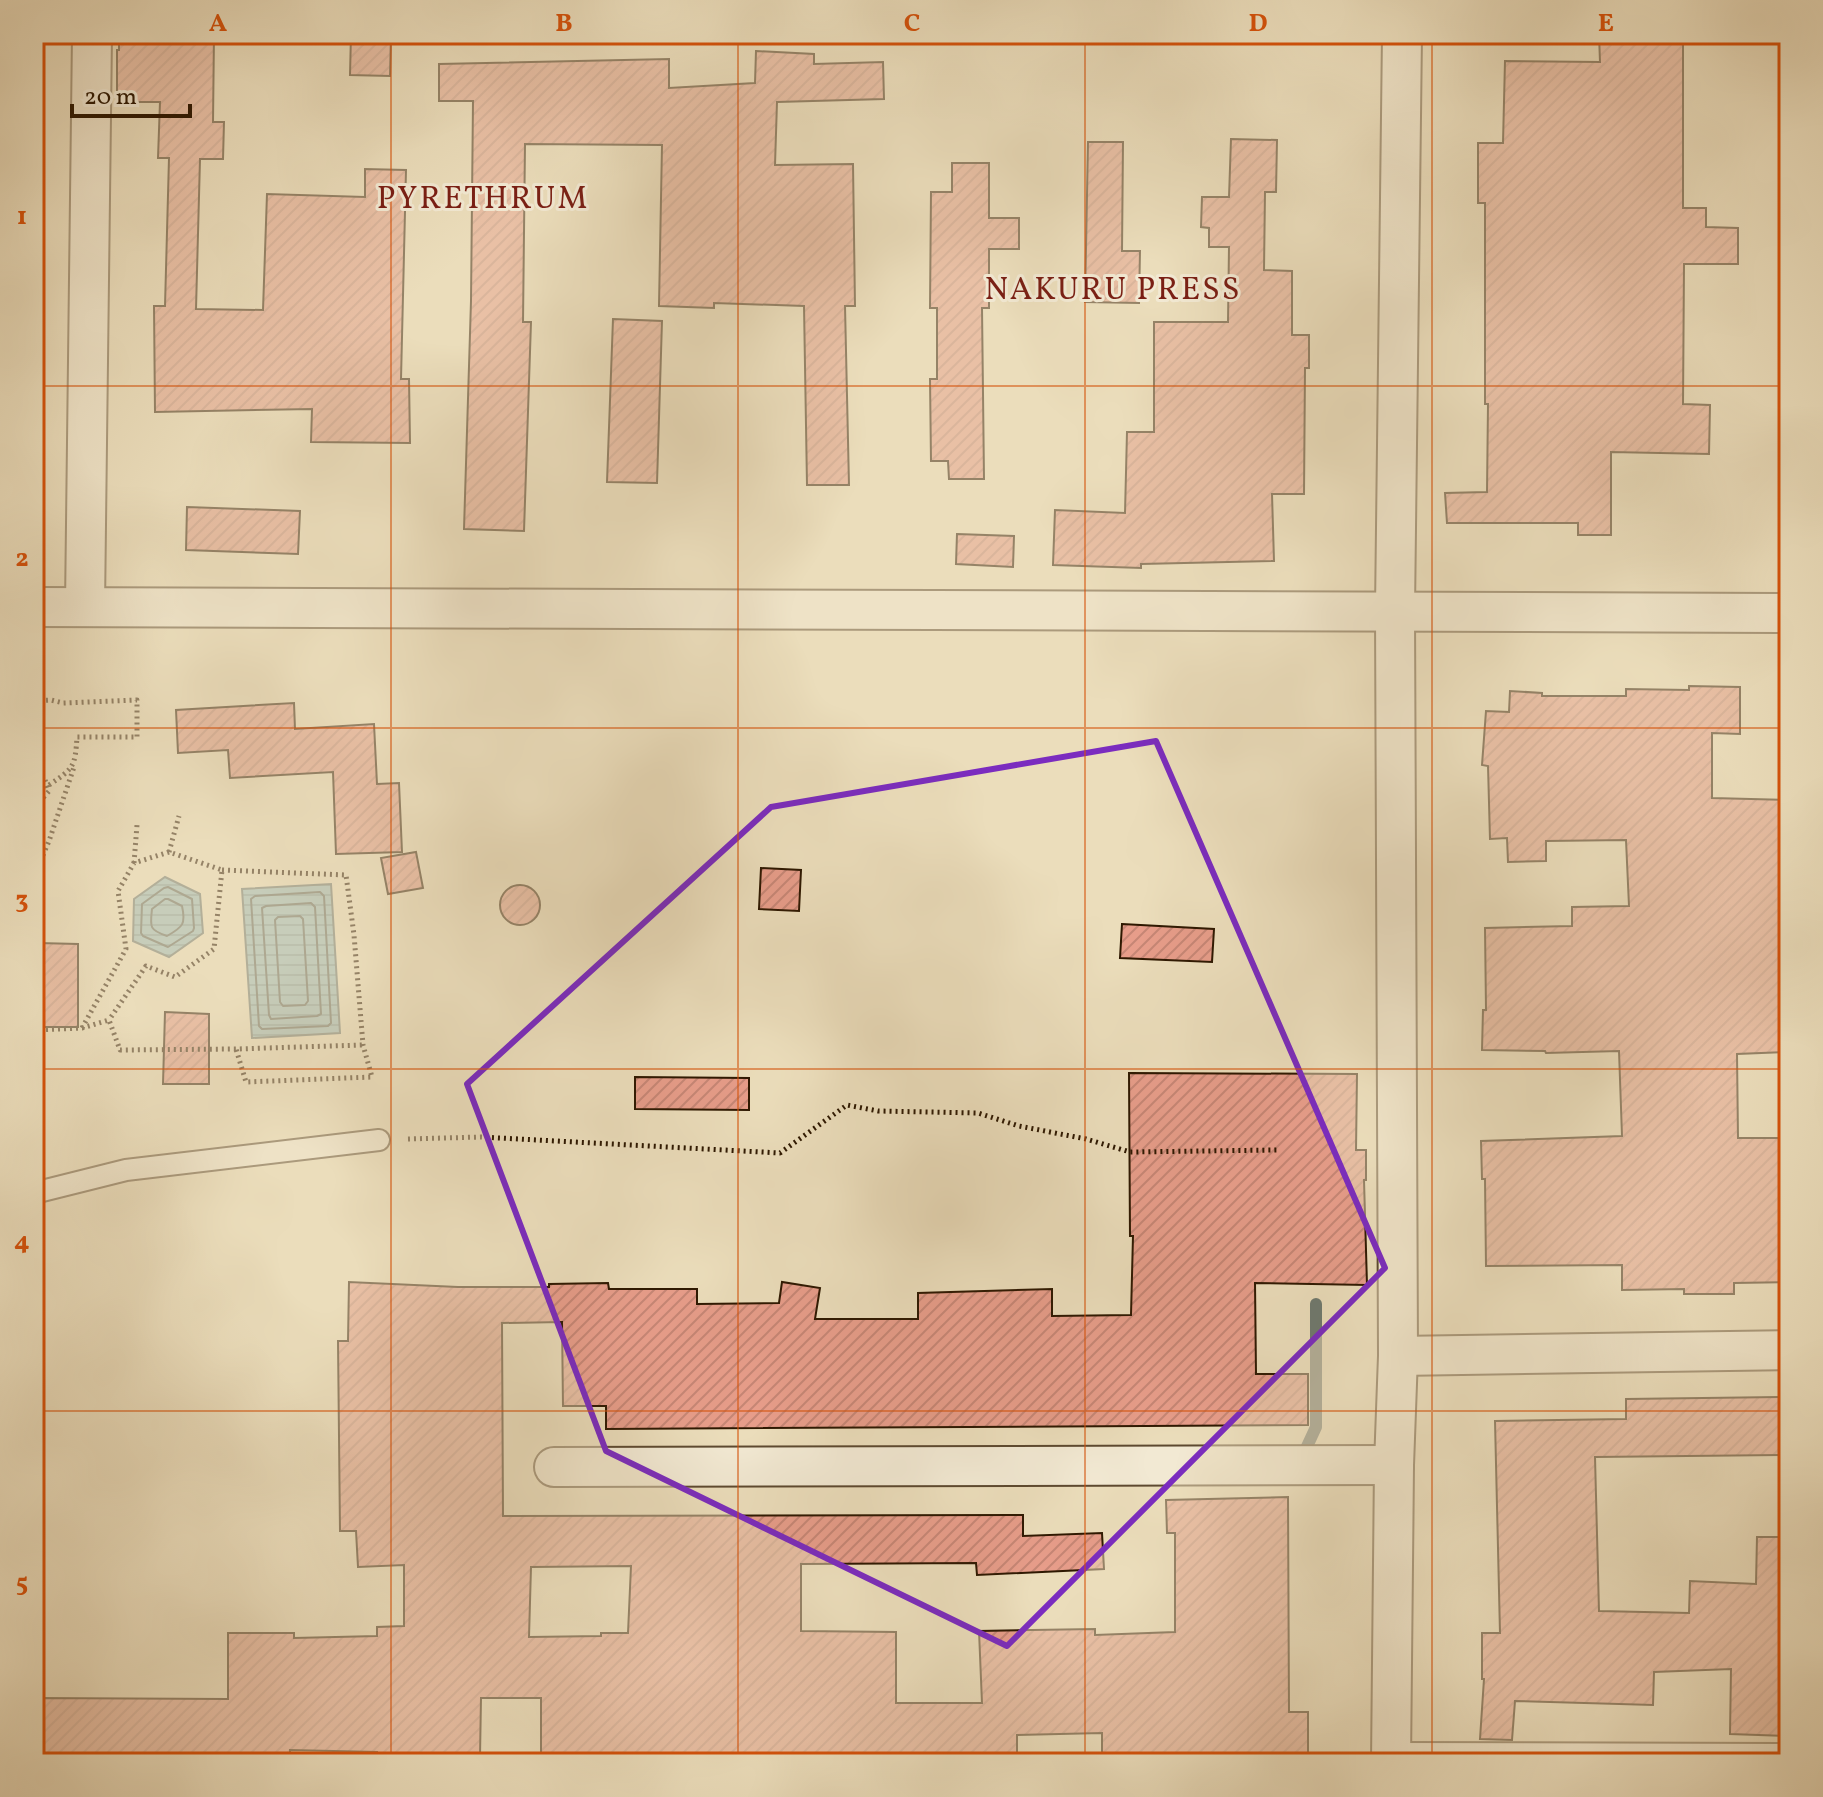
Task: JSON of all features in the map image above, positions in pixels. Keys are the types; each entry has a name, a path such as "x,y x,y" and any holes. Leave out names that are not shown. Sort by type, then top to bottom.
{"street":[{"path":"85,606 92,34"},
{"path":"1402,34 1395,610 1398,1356 1391,1762 1789,1763"},
{"path":"34,607 1789,613"},
{"path":"1398,1356 1789,1350"},
{"path":"554,1467 1394,1465"}],"lane":[{"path":"34,1193 126,1170 379,1140"}],"path":[{"path":"34,701 137,700 137,737 77,737 75,763 49,841 37,861 34,890"},
{"path":"49,785 75,763"},
{"path":"34,778 40,777 49,785 47,796 34,800"},
{"path":"169,852 179,816"},
{"path":"82,1028 126,949 118,891 134,863 137,825"},
{"path":"134,863 169,852 222,870 346,875 363,1045 372,1077 246,1082 236,1049"},
{"path":"34,1030 82,1028 109,1020 146,966 175,977 214,949 222,870"},
{"path":"109,1020 120,1050 363,1045"},
{"path":"379,1140 481,1137 780,1153 847,1105 878,1111 978,1113 1019,1126 1086,1139 1130,1152 1277,1150"}],"highlighted area":[{"path":"1156,741 1385,1268 1007,1646 606,1451 467,1084 771,807"}],"water":[{"path":"165,877 200,894 203,933 169,957 133,941 134,899"},
{"path":"331,884 340,1033 252,1038 242,889"}],"building":[{"path":"119,34 214,34 213,122 224,122 223,159 200,159 196,309 263,310 267,194 365,197 365,169 406,170 401,379 409,379 410,443 311,442 312,409 155,412 154,306 165,306 169,158 158,158 160,102 117,102"},
{"path":"351,34 391,34 390,76 350,75"},
{"path":"1599,34 1683,34 1683,208 1706,208 1706,227 1738,228 1738,264 1684,264 1683,404 1710,405 1709,454 1611,452 1611,535 1578,535 1578,523 1447,523 1445,493 1487,492 1485,203 1478,203 1478,143 1503,143 1505,61 1600,62"},
{"path":"756,51 814,54 814,64 883,62 884,99 777,102 775,165 853,164 855,306 845,306 849,485 807,485 804,306 714,303 714,308 659,306 662,145 525,144 523,322 531,322 524,531 464,529 473,101 439,101 439,64 669,59 669,88 755,83"},
{"path":"1231,139 1277,140 1276,192 1265,192 1264,270 1292,271 1292,335 1309,335 1309,368 1305,368 1304,494 1272,494 1274,561 1141,564 1141,568 1053,565 1055,510 1125,513 1127,432 1154,432 1154,322 1228,322 1229,247 1209,247 1209,228 1201,227 1202,197 1229,197"},
{"path":"1088,142 1123,142 1122,251 1140,251 1139,303 1085,302"},
{"path":"952,163 989,163 989,218 1019,218 1019,249 989,249 989,308 982,308 984,479 949,479 948,461 931,461 930,379 937,379 937,308 930,308 931,192 952,192"},
{"path":"613,319 662,321 657,483 607,482"},
{"path":"187,507 300,511 298,554 186,550"},
{"path":"957,534 1014,536 1013,567 956,564"},
{"path":"1689,686 1740,687 1740,734 1712,733 1712,798 1789,800 1789,1052 1737,1054 1738,1138 1789,1138 1789,1282 1734,1283 1734,1294 1684,1294 1684,1289 1622,1290 1622,1265 1486,1266 1485,1179 1482,1179 1481,1141 1622,1136 1619,1051 1546,1053 1482,1050 1483,1010 1486,1010 1485,928 1572,926 1572,907 1629,906 1626,840 1546,841 1546,861 1508,862 1507,838 1490,839 1488,766 1482,765 1486,711 1509,712 1510,691 1542,693 1542,696 1626,696 1626,689 1689,690"},
{"path":"294,703 295,729 374,724 377,784 399,783 402,852 336,854 333,772 230,778 228,750 178,753 176,710"},
{"path":"416,852 423,888 388,894 381,858"},
{"path":"761,868 801,870 799,911 759,909"},
{"path":"520,885 534,891 540,905 534,919 520,925 506,919 500,905 506,891"},
{"path":"1122,924 1214,929 1212,962 1120,958"},
{"path":"38,943 78,944 78,1027 38,1027"},
{"path":"165,1012 209,1014 209,1084 163,1084"},
{"path":"1129,1073 1357,1074 1356,1150 1366,1150 1367,1285 1255,1283 1256,1374 1308,1374 1308,1425 606,1429 606,1406 563,1406 562,1322 502,1323 503,1516 1023,1515 1023,1536 1102,1533 1104,1569 977,1575 976,1563 801,1564 801,1631 896,1632 896,1703 982,1703 979,1631 1095,1629 1095,1635 1175,1632 1175,1533 1167,1533 1166,1500 1288,1497 1289,1712 1308,1712 1308,1760 1102,1762 1102,1733 1017,1735 1017,1753 739,1755 739,1763 541,1762 541,1698 481,1698 480,1756 290,1750 290,1755 34,1754 34,1698 228,1699 228,1633 294,1633 294,1638 377,1636 377,1627 404,1626 404,1565 358,1567 356,1531 340,1531 338,1341 348,1341 349,1282 458,1287 549,1287 549,1284 608,1283 609,1289 697,1289 697,1304 779,1303 782,1282 820,1288 815,1319 918,1319 918,1293 1052,1289 1052,1316 1131,1315 1133,1236 1130,1236","holes":["631,1566 628,1633 529,1637 531,1567"]},
{"path":"635,1077 749,1078 749,1110 635,1109"},
{"path":"1789,1397 1789,1455 1595,1457 1599,1611 1689,1613 1690,1581 1756,1584 1757,1537 1789,1537 1789,1736 1730,1734 1731,1669 1654,1672 1653,1705 1515,1701 1512,1740 1480,1739 1484,1679 1482,1633 1500,1633 1495,1421 1626,1419 1626,1399"}],"waterway":[{"path":"1304,1453 1316,1427 1316,1304"}],"district":[{"name":"PYRETHRUM","path":"483,200"},
{"name":"NAKURU PRESS","path":"1113,291"}]}
